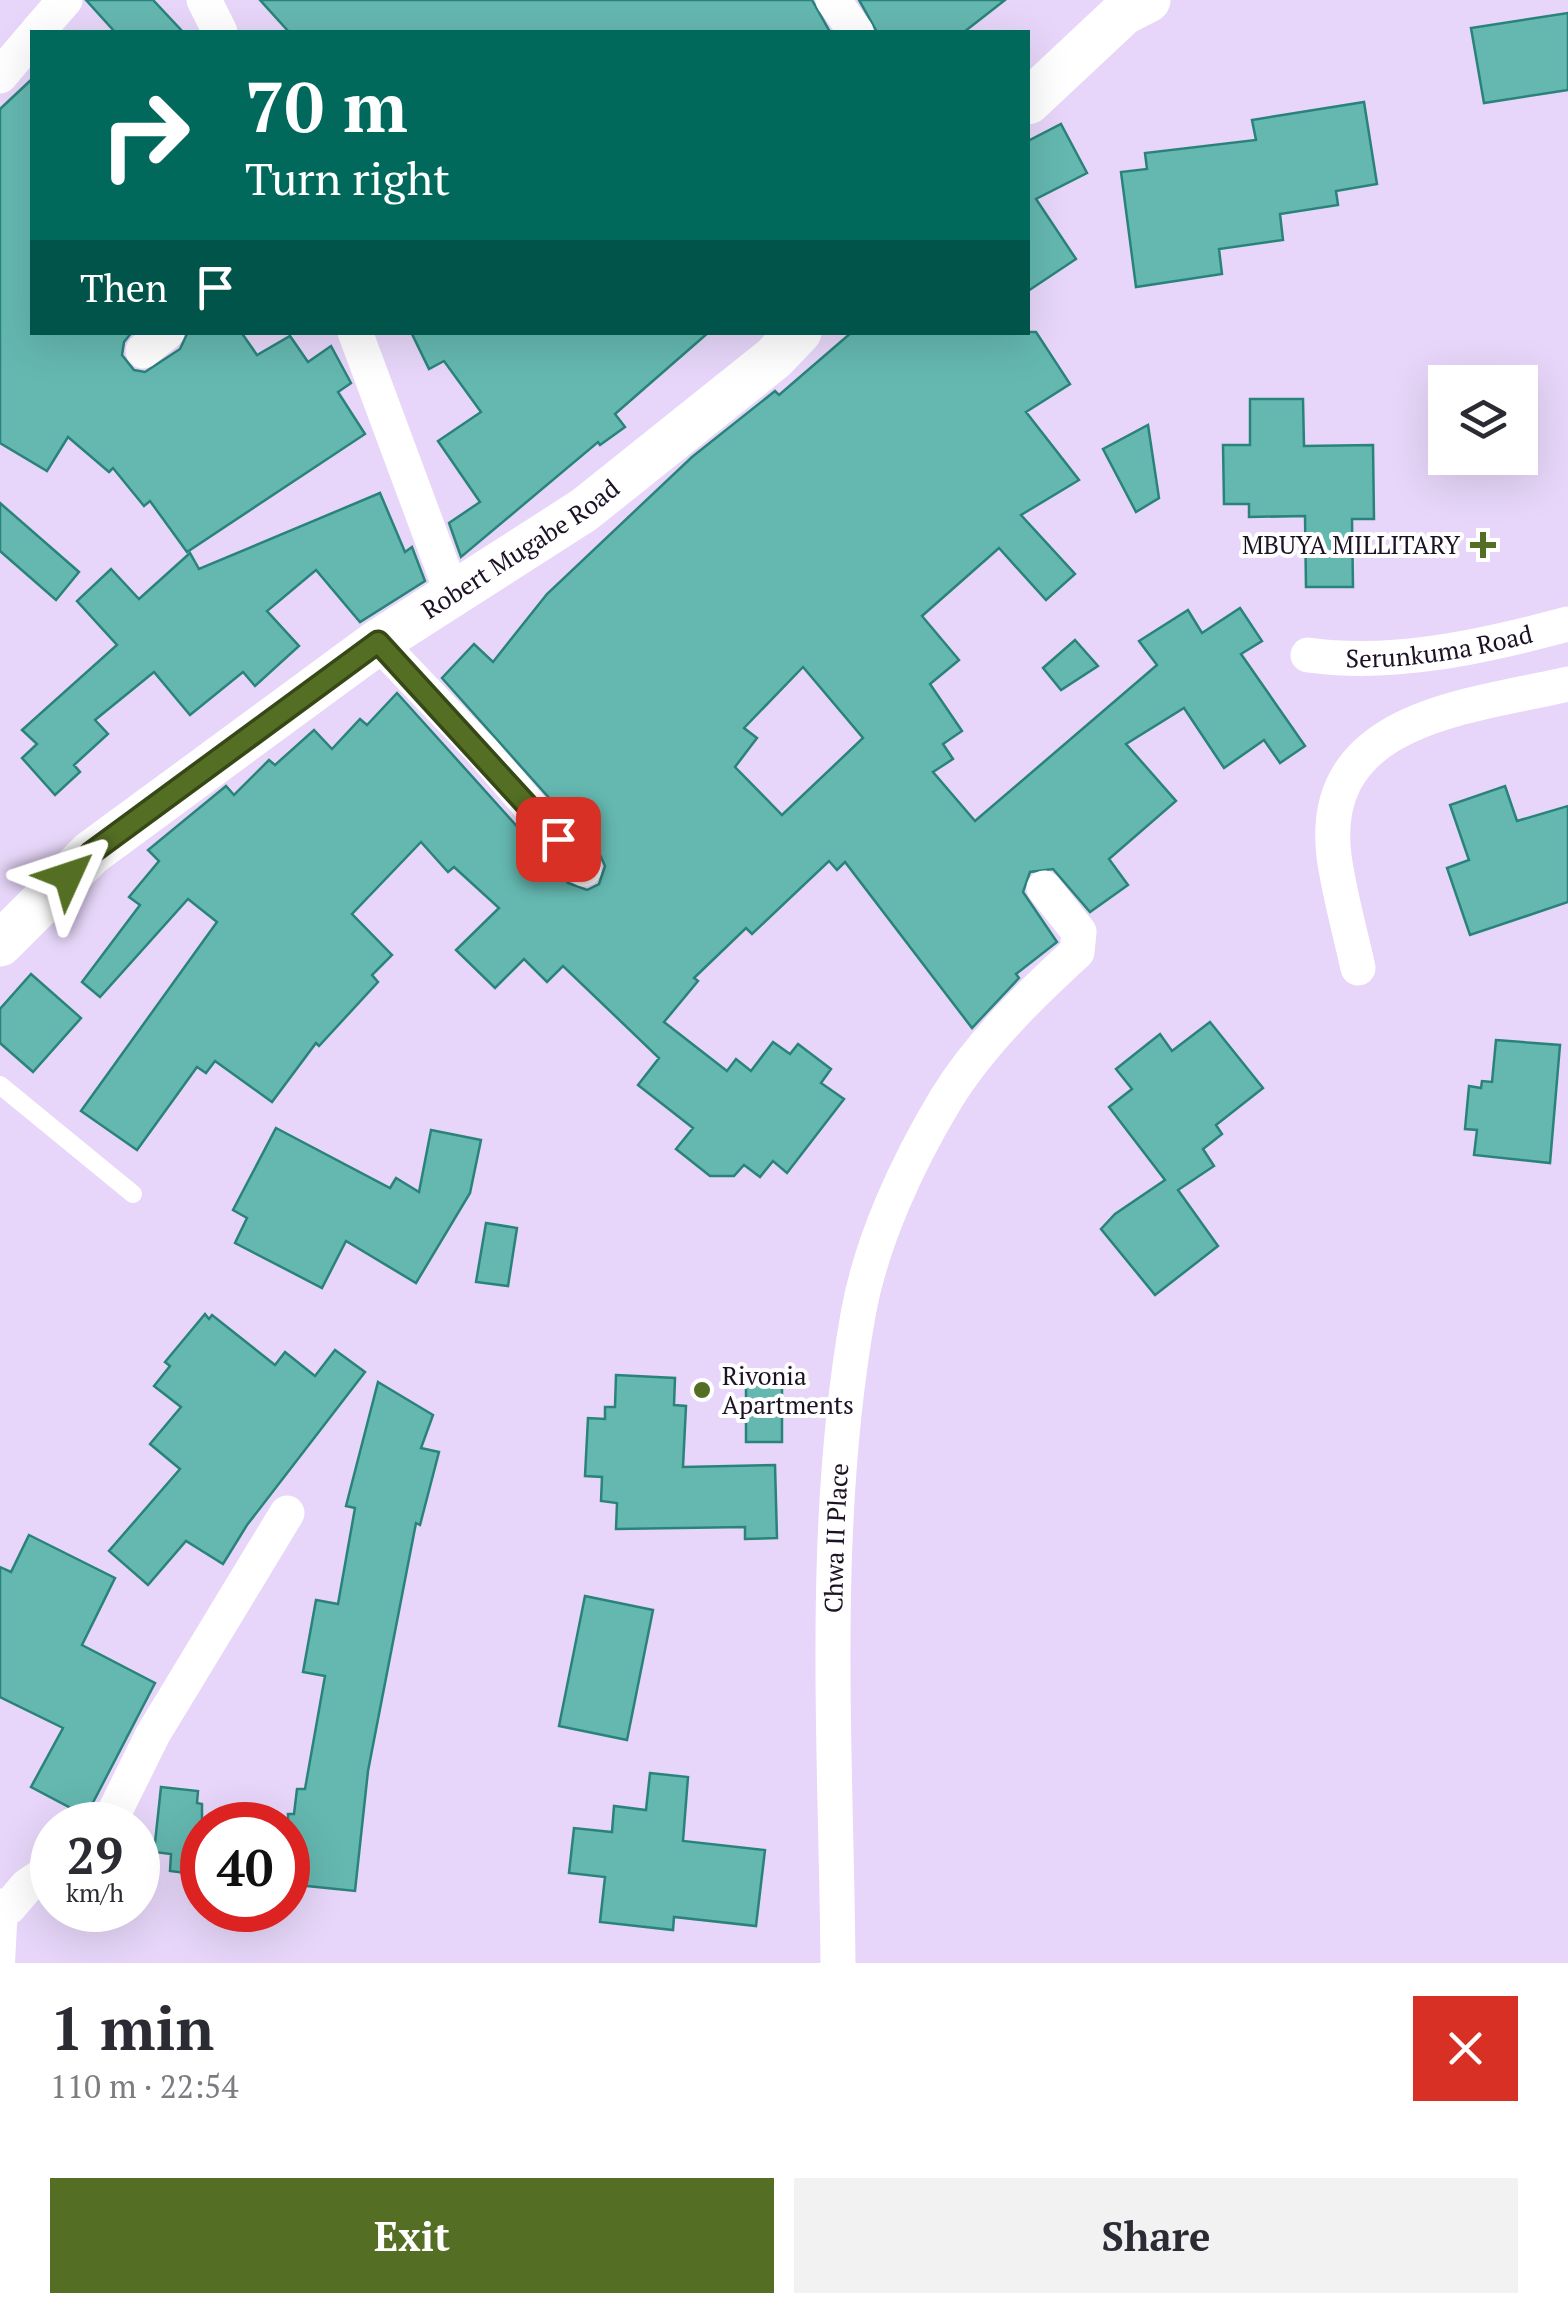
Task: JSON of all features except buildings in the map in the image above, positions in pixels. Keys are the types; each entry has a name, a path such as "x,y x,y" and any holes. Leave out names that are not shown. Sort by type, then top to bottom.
{"street":[{"path":"39,30 64,0"},
{"path":"204,0 219,30"},
{"path":"832,0 854,30"},
{"path":"1030,100 1123,13 1148,0"},
{"path":"0,76 30,41"},
{"path":"357,335 452,593"},
{"name":"Robert Mugabe Road","path":"0,944 91,853 378,642 584,510 774,358 797,335"},
{"name":"Serunkuma Road","path":"1308,655 1346,660 1486,646 1568,624"},
{"path":"378,642 482,751 584,869"},
{"path":"1358,968 1334,853 1336,817 1347,777 1368,746 1417,719 1568,684"},
{"name":"Chwa II Place","path":"838,1963 833,1529 858,1314 897,1197 947,1098 981,1052 1076,952 1078,932 1044,888"},
{"path":"119,1802 153,1734 287,1513"},
{"path":"5,1907 30,1887"}],"lane":[{"path":"0,1085 133,1194"},
{"path":"5,1907 6,1963"}],"place":[{"name":"MBUYA MILLITARY","path":"1483,545"},
{"name":"Rivonia Apartments","path":"702,1390"}],"route":[{"path":"68,876 91,853 378,642 482,751 558,839"}]}
